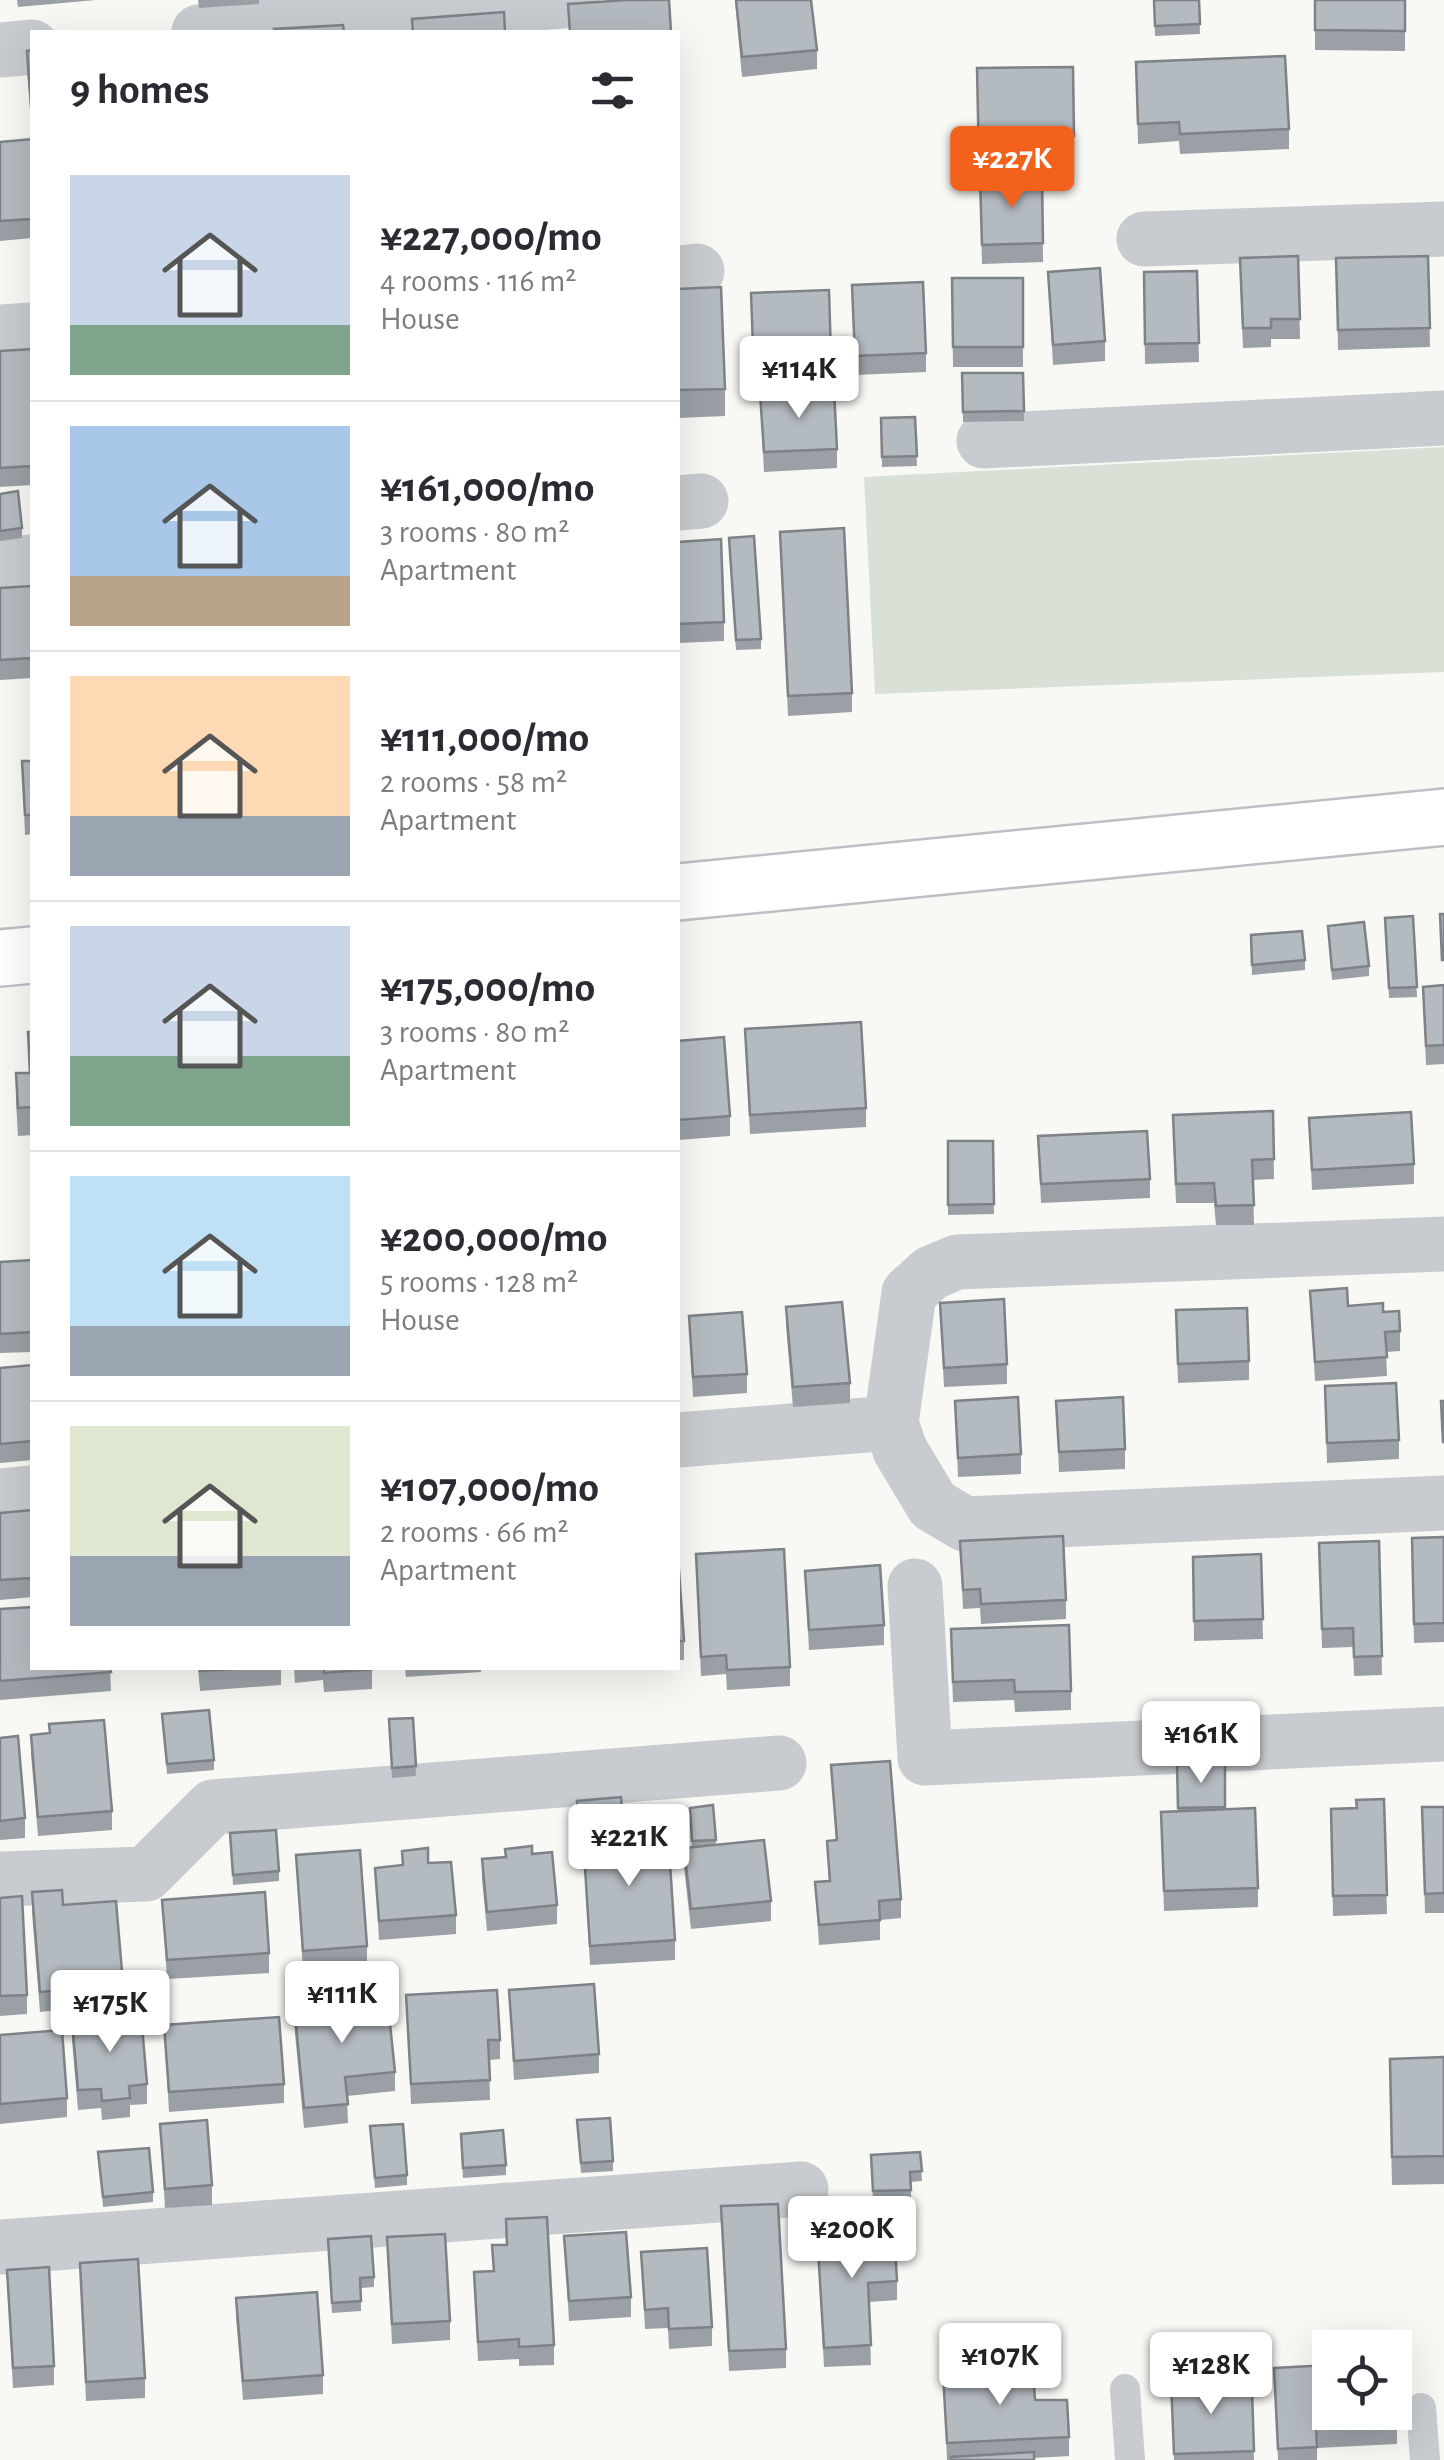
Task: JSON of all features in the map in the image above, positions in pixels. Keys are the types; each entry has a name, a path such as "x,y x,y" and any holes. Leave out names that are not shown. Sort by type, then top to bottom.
{"street":[{"path":"221,30 572,0"},
{"path":"0,50 30,47"},
{"path":"1144,238 1444,230"},
{"path":"0,332 30,330"},
{"path":"984,441 1444,418"},
{"path":"0,565 30,562"},
{"path":"680,892 1444,817"},
{"path":"0,958 30,954"},
{"path":"1444,1244 957,1262 931,1273 910,1293 892,1423 900,1450 933,1505 965,1524 1444,1503"},
{"path":"680,1440 892,1423"},
{"path":"0,1496 30,1493"},
{"path":"915,1586 925,1758 1444,1734"},
{"path":"0,1879 146,1874 213,1808 778,1762"},
{"path":"0,2247 801,2188"}],"lane":[{"path":"1125,2388 1130,2460"},
{"path":"1421,2408 1425,2460"}],"shaded area":[{"path":"1444,447 1444,672 875,694 864,477"}],"building":[{"path":"669,0 671,30 570,30 568,4"},
{"path":"736,0 811,0 817,50 742,57"},
{"path":"1154,0 1199,0 1200,24 1155,26"},
{"path":"1315,0 1405,0 1405,31 1315,30"},
{"path":"504,12 505,30 413,30 412,19"},
{"path":"343,25 344,30 274,30"},
{"path":"1285,56 1289,129 1180,134 1179,122 1138,124 1136,62"},
{"path":"1073,67 1074,136 1021,137 1021,162 979,163 977,68"},
{"path":"30,139 30,219 0,221 0,142"},
{"path":"980,178 1042,178 1043,243 982,245"},
{"path":"1298,256 1300,319 1271,319 1271,328 1243,328 1240,258"},
{"path":"1428,256 1430,328 1338,330 1336,258"},
{"path":"1100,268 1105,341 1053,345 1048,272"},
{"path":"1197,271 1199,343 1145,344 1144,272"},
{"path":"952,278 1023,278 1023,347 953,347"},
{"path":"923,282 926,353 855,356 852,285"},
{"path":"721,287 725,389 680,390 680,289"},
{"path":"829,290 831,356 799,357 799,345 753,347 751,293"},
{"path":"30,349 30,466 0,468 0,351"},
{"path":"962,373 1023,373 1024,411 963,412"},
{"path":"834,389 837,449 764,452 760,393"},
{"path":"915,417 917,456 882,457 881,418"},
{"path":"18,491 22,528 0,531 0,494"},
{"path":"844,528 852,693 788,696 780,532"},
{"path":"754,536 761,639 736,640 729,538"},
{"path":"721,539 724,622 680,624 680,542"},
{"path":"30,586 30,658 0,660 0,588"},
{"path":"22,761 30,761 30,815 25,815"},
{"path":"1440,914 1444,914 1444,960 1442,960"},
{"path":"1413,916 1417,987 1389,988 1385,918"},
{"path":"1364,922 1369,966 1332,970 1328,926"},
{"path":"1302,931 1305,960 1252,965 1251,935"},
{"path":"1444,985 1444,1045 1426,1046 1423,987"},
{"path":"861,1022 866,1108 750,1115 745,1029"},
{"path":"724,1037 730,1116 680,1120 680,1041"},
{"path":"16,1073 30,1073 30,1107 18,1108"},
{"path":"1273,1111 1274,1159 1252,1160 1254,1205 1216,1206 1214,1183 1176,1184 1173,1115"},
{"path":"1411,1112 1414,1164 1312,1170 1309,1118"},
{"path":"1147,1131 1150,1179 1041,1184 1038,1136"},
{"path":"948,1141 993,1141 994,1204 948,1205"},
{"path":"30,1260 30,1332 0,1334 0,1262"},
{"path":"1347,1288 1348,1306 1383,1303 1383,1312 1399,1311 1400,1331 1385,1332 1387,1357 1315,1362 1310,1291"},
{"path":"1004,1299 1007,1364 944,1368 940,1303"},
{"path":"842,1302 850,1383 793,1387 786,1307"},
{"path":"1247,1308 1249,1361 1178,1364 1176,1310"},
{"path":"742,1312 747,1374 693,1377 689,1316"},
{"path":"30,1365 30,1441 0,1444 0,1368"},
{"path":"1396,1383 1399,1440 1327,1443 1325,1386"},
{"path":"1018,1397 1021,1454 958,1458 955,1401"},
{"path":"1123,1397 1125,1449 1059,1452 1056,1401"},
{"path":"1444,1401 1444,1442 1443,1442"},
{"path":"30,1510 30,1578 0,1580 0,1513"},
{"path":"1063,1536 1066,1600 981,1604 980,1589 963,1590 960,1541"},
{"path":"1444,1537 1444,1623 1414,1624 1412,1538"},
{"path":"1379,1541 1382,1656 1354,1657 1353,1628 1322,1629 1319,1543"},
{"path":"784,1549 790,1667 727,1670 726,1655 701,1657 696,1554"},
{"path":"1261,1554 1263,1619 1194,1621 1193,1557"},
{"path":"880,1565 884,1625 809,1630 805,1571"},
{"path":"680,1584 684,1641 680,1641"},
{"path":"30,1607 30,1670 111,1672 0,1681 0,1609"},
{"path":"1069,1625 1071,1691 1015,1692 1014,1680 953,1682 951,1629"},
{"path":"209,1710 214,1760 167,1764 162,1714"},
{"path":"413,1718 416,1766 392,1768 389,1719"},
{"path":"104,1720 112,1811 38,1817 31,1735 50,1733 49,1724"},
{"path":"18,1736 25,1818 0,1821 0,1738"},
{"path":"890,1761 901,1899 879,1901 880,1920 819,1925 815,1882 830,1881 827,1841 837,1840 831,1765"},
{"path":"1225,1764 1225,1807 1178,1808 1177,1765"},
{"path":"621,1797 624,1830 580,1834 577,1801"},
{"path":"1384,1799 1387,1895 1333,1896 1331,1809 1357,1808 1356,1800"},
{"path":"713,1805 716,1840 692,1841 690,1808"},
{"path":"1422,1807 1444,1807 1444,1893 1425,1894"},
{"path":"1255,1808 1258,1888 1164,1891 1161,1812"},
{"path":"276,1830 279,1871 233,1875 230,1833"},
{"path":"668,1832 675,1940 590,1946 583,1837"},
{"path":"764,1840 771,1901 691,1909 684,1848"},
{"path":"532,1846 532,1854 552,1852 557,1905 487,1912 482,1859 506,1857 505,1849"},
{"path":"428,1848 428,1863 451,1862 456,1915 379,1921 375,1868 403,1865 402,1851"},
{"path":"360,1850 367,1946 303,1951 296,1855"},
{"path":"62,1890 63,1905 116,1901 124,1995 99,1997 98,1987 40,1992 32,1892"},
{"path":"265,1892 269,1953 167,1960 162,1900"},
{"path":"22,1896 27,1995 0,1996 0,1898"},
{"path":"594,1984 599,2054 514,2061 509,1990"},
{"path":"497,1990 500,2040 488,2040 490,2080 411,2084 406,1995"},
{"path":"387,1995 395,2072 345,2077 348,2104 304,2108 294,2004"},
{"path":"141,2014 147,2084 129,2086 130,2098 102,2101 101,2089 78,2090 72,2020"},
{"path":"279,2017 284,2084 169,2092 164,2025"},
{"path":"62,2030 67,2098 0,2104 0,2035"},
{"path":"1444,2057 1444,2156 1392,2157 1390,2059"},
{"path":"610,2118 613,2161 581,2163 577,2120"},
{"path":"207,2120 212,2185 165,2189 160,2124"},
{"path":"403,2124 407,2175 375,2178 370,2126"},
{"path":"503,2130 506,2165 463,2168 461,2134"},
{"path":"149,2148 153,2192 103,2197 98,2152"},
{"path":"920,2152 922,2171 910,2172 911,2190 873,2191 871,2155"},
{"path":"778,2204 786,2349 729,2351 721,2206"},
{"path":"547,2217 554,2345 519,2347 519,2339 478,2342 474,2272 494,2271 492,2245 507,2245 506,2219"},
{"path":"894,2228 897,2281 868,2283 871,2345 824,2348 817,2232"},
{"path":"626,2232 631,2297 569,2301 564,2236"},
{"path":"445,2234 450,2321 392,2324 387,2237"},
{"path":"371,2236 374,2277 360,2278 361,2301 332,2303 328,2239"},
{"path":"707,2248 712,2327 669,2329 668,2308 645,2310 641,2252"},
{"path":"138,2259 145,2378 86,2382 80,2263"},
{"path":"49,2267 54,2366 13,2368 7,2270"},
{"path":"317,2292 323,2375 243,2381 236,2298"},
{"path":"1312,2366 1312,2430 1316,2430 1317,2447 1278,2449 1274,2368"},
{"path":"1033,2370 1035,2400 1067,2400 1069,2437 947,2443 943,2374"},
{"path":"1225,2377 1226,2391 1252,2389 1254,2451 1174,2454 1171,2379"},
{"path":"1034,2452 1034,2460 951,2457"}]}
